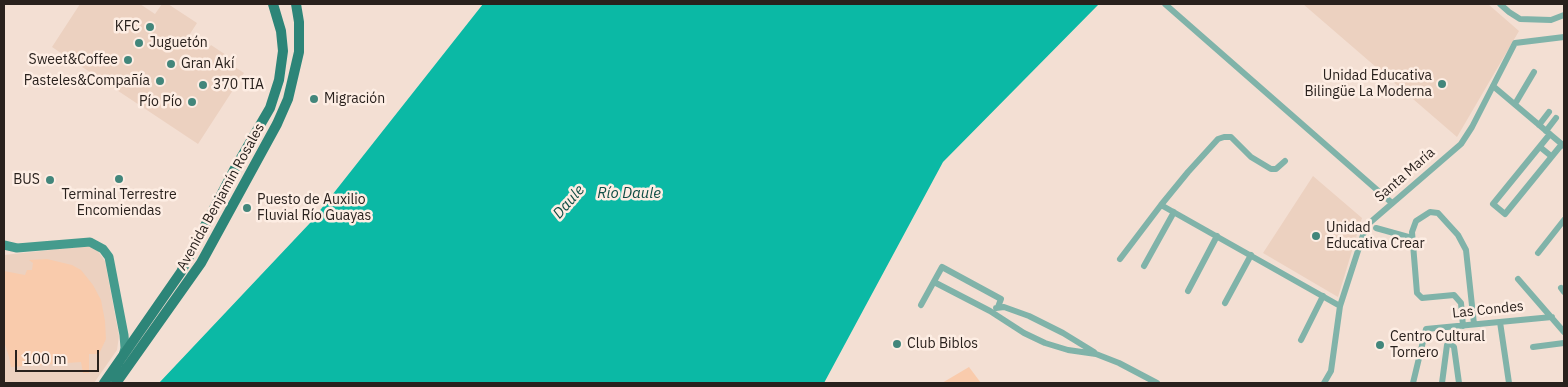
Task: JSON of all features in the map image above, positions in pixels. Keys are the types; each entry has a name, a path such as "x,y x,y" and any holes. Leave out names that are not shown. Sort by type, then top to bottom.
{"main road":[{"name":"Avenida Benjamín Rosales","path":"104,383 181,272 234,170 270,108 279,80 283,51 281,31 273,4"},
{"name":"Avenida Benjamín Rosales","path":"116,383 201,263 277,124 288,98 298,60 299,22 296,4"},
{"path":"4,245 17,248 90,242 103,249 109,257 124,335 125,348 122,358"}],"street":[{"path":"1165,4 1392,203"},
{"path":"1500,4 1520,19 1551,20 1564,15"},
{"name":"Santa María","path":"1324,383 1331,371 1340,306 1366,226 1461,144 1515,43 1564,37"},
{"path":"1515,104 1534,72"},
{"path":"1493,86 1515,104 1539,125 1548,132 1563,145 1551,156 1505,214 1493,204 1540,147 1548,132 1556,118"},
{"path":"1539,125 1549,112"},
{"path":"1120,260 1161,204 1218,139 1231,137 1251,157 1271,169 1276,169 1285,161"},
{"path":"1540,147 1551,156"},
{"path":"1161,204 1340,306"},
{"path":"1144,266 1174,212"},
{"path":"1463,326 1461,303 1454,295 1422,298 1417,293 1412,238 1413,227 1416,221 1425,214 1438,213 1458,235 1466,250 1474,324"},
{"path":"1538,253 1564,220"},
{"path":"1376,228 1412,238"},
{"path":"1188,291 1217,236"},
{"path":"1225,303 1251,255"},
{"path":"921,305 942,267 1001,299 998,307"},
{"path":"1518,279 1564,332"},
{"path":"934,282 990,311 1024,333 1068,350 1096,354"},
{"path":"1301,340 1323,296"},
{"path":"990,311 1004,306 1029,316 1063,333 1096,354 1119,363 1157,383"},
{"name":"Las Condes","path":"1414,383 1426,329 1552,317"},
{"path":"1500,322 1509,383"},
{"path":"1533,347 1564,343"},
{"path":"1442,383 1447,346 1451,344 1454,347 1460,383"}],"shaded area":[{"path":"80,4 140,4 155,14 162,4 168,4 197,23 188,37 208,49 211,45 232,59 229,63 244,73 198,144 52,47"},
{"name":"Unidad Educativa Bilingüe La Moderna","path":"1303,4 1488,4 1519,31 1457,137"},
{"name":"Unidad Educativa Crear","path":"1313,176 1362,218 1338,297 1263,253"},
{"path":"88,246 97,250 105,261 119,336 117,350 94,383 4,383 4,255"},
{"path":"47,259 72,265 81,270 93,285 101,300 106,339 99,354 89,354 89,373 83,373 81,362 11,367 4,341 4,271 25,275 27,270 32,270 33,263 29,260"},
{"path":"969,367 981,383 942,383"}],"water":[{"name":"Río Daule","path":"483,4 1099,4 943,162 824,383 159,383 310,223"}],"place":[{"name":"KFC","path":"150,27"},
{"name":"Juguetón","path":"139,43"},
{"name":"Sweet&Coffee","path":"128,60"},
{"name":"Gran Akí","path":"171,64"},
{"name":"Pasteles&Compañía","path":"160,81"},
{"name":"Unidad Educativa Bilingüe La Moderna","path":"1442,84"},
{"name":"370 TIA","path":"203,85"},
{"name":"Migración","path":"314,99"},
{"name":"Pío Pío","path":"192,102"},
{"name":"Terminal Terrestre Encomiendas","path":"119,179"},
{"name":"BUS","path":"50,180"},
{"name":"Puesto de Auxilio Fluvial Río Guayas","path":"247,208"},
{"name":"Unidad Educativa Crear","path":"1316,236"},
{"name":"Club Biblos","path":"897,344"},
{"name":"Centro Cultural Tornero","path":"1380,345"}],"water label":[{"name":"Daule","path":"569,202"}]}
